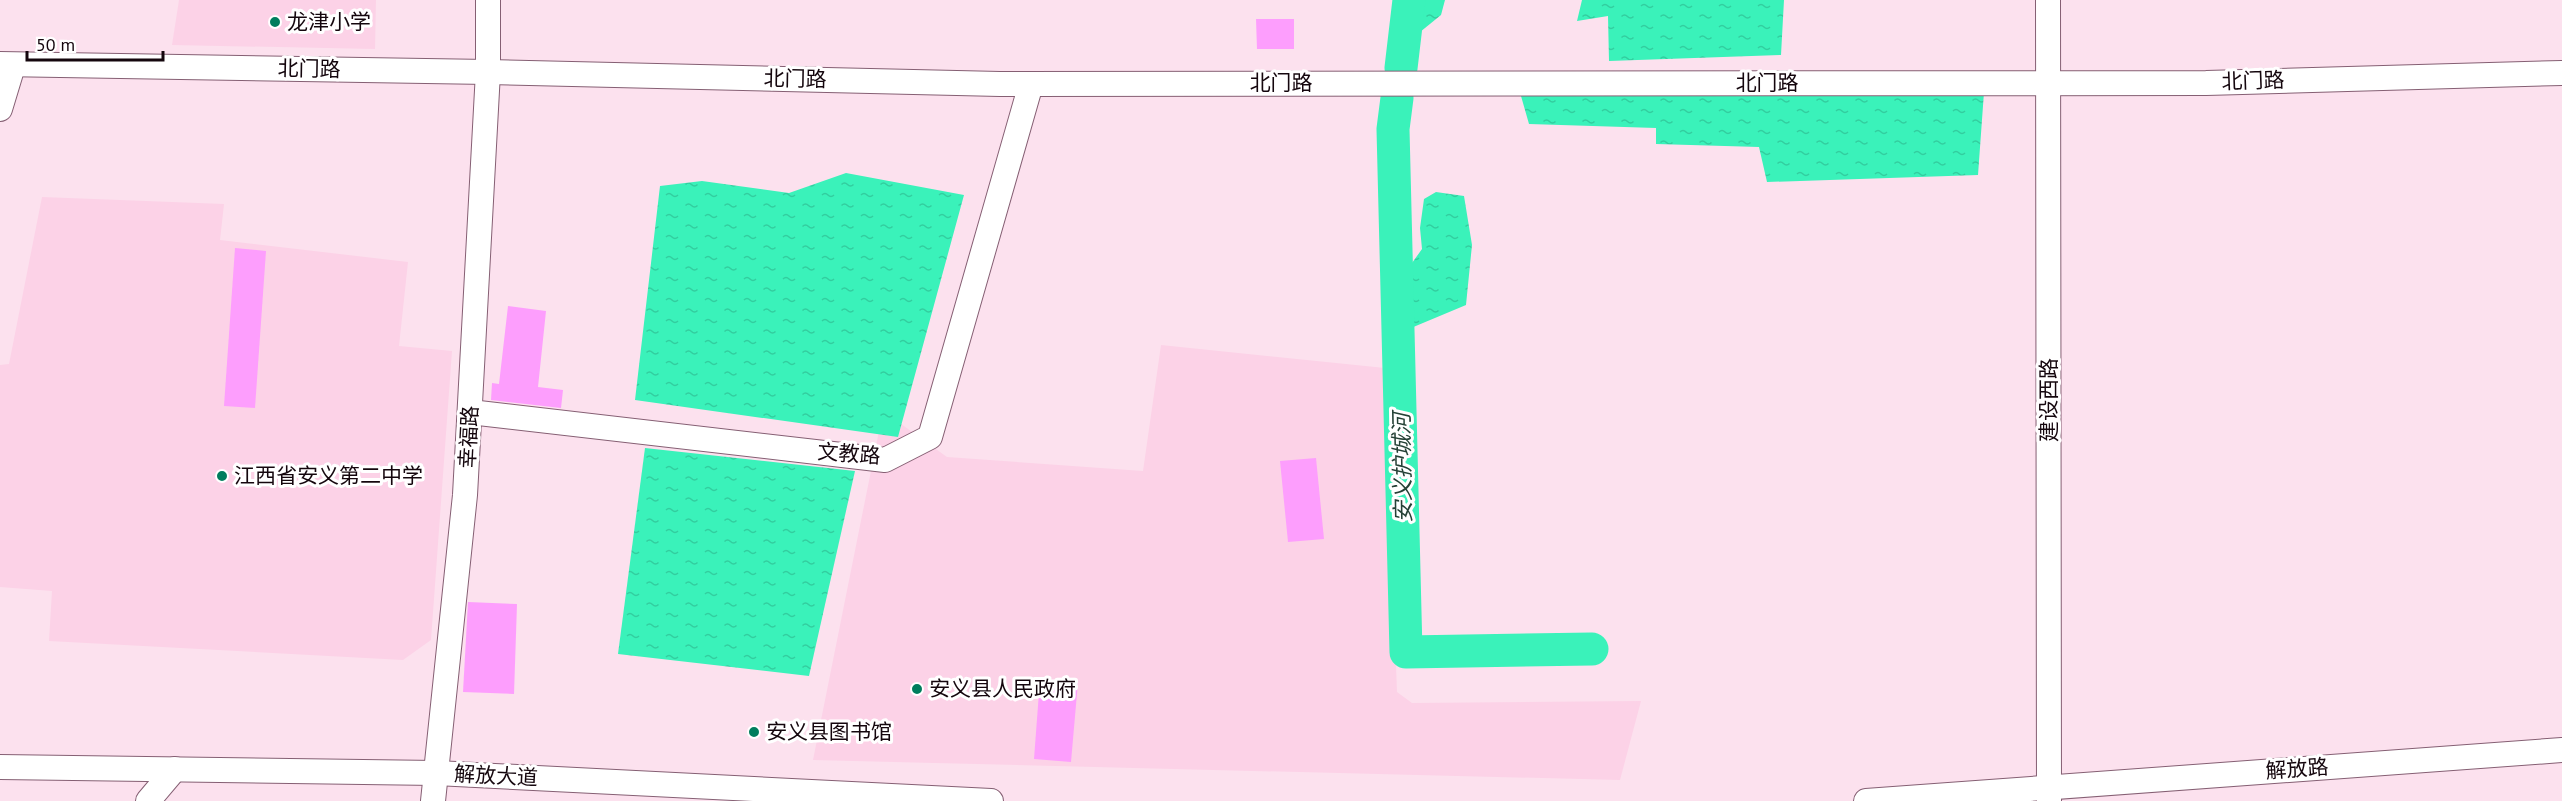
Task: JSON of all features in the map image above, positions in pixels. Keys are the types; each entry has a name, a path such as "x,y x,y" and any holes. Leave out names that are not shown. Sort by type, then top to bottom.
{"street":[{"name":"幸福路","path":"433,801 465,495 488,72 488,0"},
{"name":"建设西路","path":"2044,792 2048,0"},
{"name":"北门路","path":"6,65 488,72 1031,84 2206,83 2562,72"},
{"path":"0,109 6,65"},
{"name":"文教路","path":"470,412 885,460 930,437 1031,84"},
{"name":"解放路","path":"2044,792 2562,750"},
{"name":"解放大道","path":"0,767 436,773 991,801"},
{"path":"148,801 175,769"},
{"path":"1866,801 2044,792"}],"shaded area":[{"name":"龙津小学","path":"179,0 376,0 375,49 172,45"},
{"name":"江西省安义第二中学","path":"42,197 224,204 220,240 408,262 399,346 452,351 431,640 403,660 49,641 52,591 0,587 0,365 9,364"},
{"name":"安义县人民政府","path":"1161,345 1385,368 1397,692 1412,703 1641,701 1620,780 813,760 883,411 947,457 1143,471"}],"water":[{"path":"1395,0 1445,0 1441,15 1388,58"},
{"path":"1582,0 1784,0 1781,55 1609,61 1608,16 1577,21"},
{"path":"1984,92 1978,175 1767,182 1759,147 1656,144 1656,128 1529,124 1521,96 1505,93"},
{"path":"846,173 964,195 898,437 635,400 660,186 702,181 789,193"},
{"path":"1436,192 1464,196 1472,245 1466,305 1411,328 1407,285 1412,263 1422,249 1420,228 1424,199"},
{"path":"645,448 855,471 809,676 618,654"}],"building":[{"path":"1256,19 1294,19 1294,49 1257,49"},
{"path":"235,248 266,251 255,408 224,406"},
{"path":"508,306 546,311 538,387 563,390 561,408 491,400 492,383 499,384"},
{"path":"1316,458 1324,539 1288,542 1280,461"},
{"path":"468,602 517,604 514,694 463,692"},
{"path":"1040,679 1078,682 1071,762 1034,759"}],"waterway":[{"name":"安义护城河","path":"1401,68 1409,0"},
{"name":"安义护城河","path":"1397,98 1393,129 1406,652 1592,649"}],"place":[{"name":"龙津小学","path":"275,22"},
{"name":"江西省安义第二中学","path":"222,476"},
{"name":"安义县人民政府","path":"917,689"},
{"name":"安义县图书馆","path":"754,732"}]}
